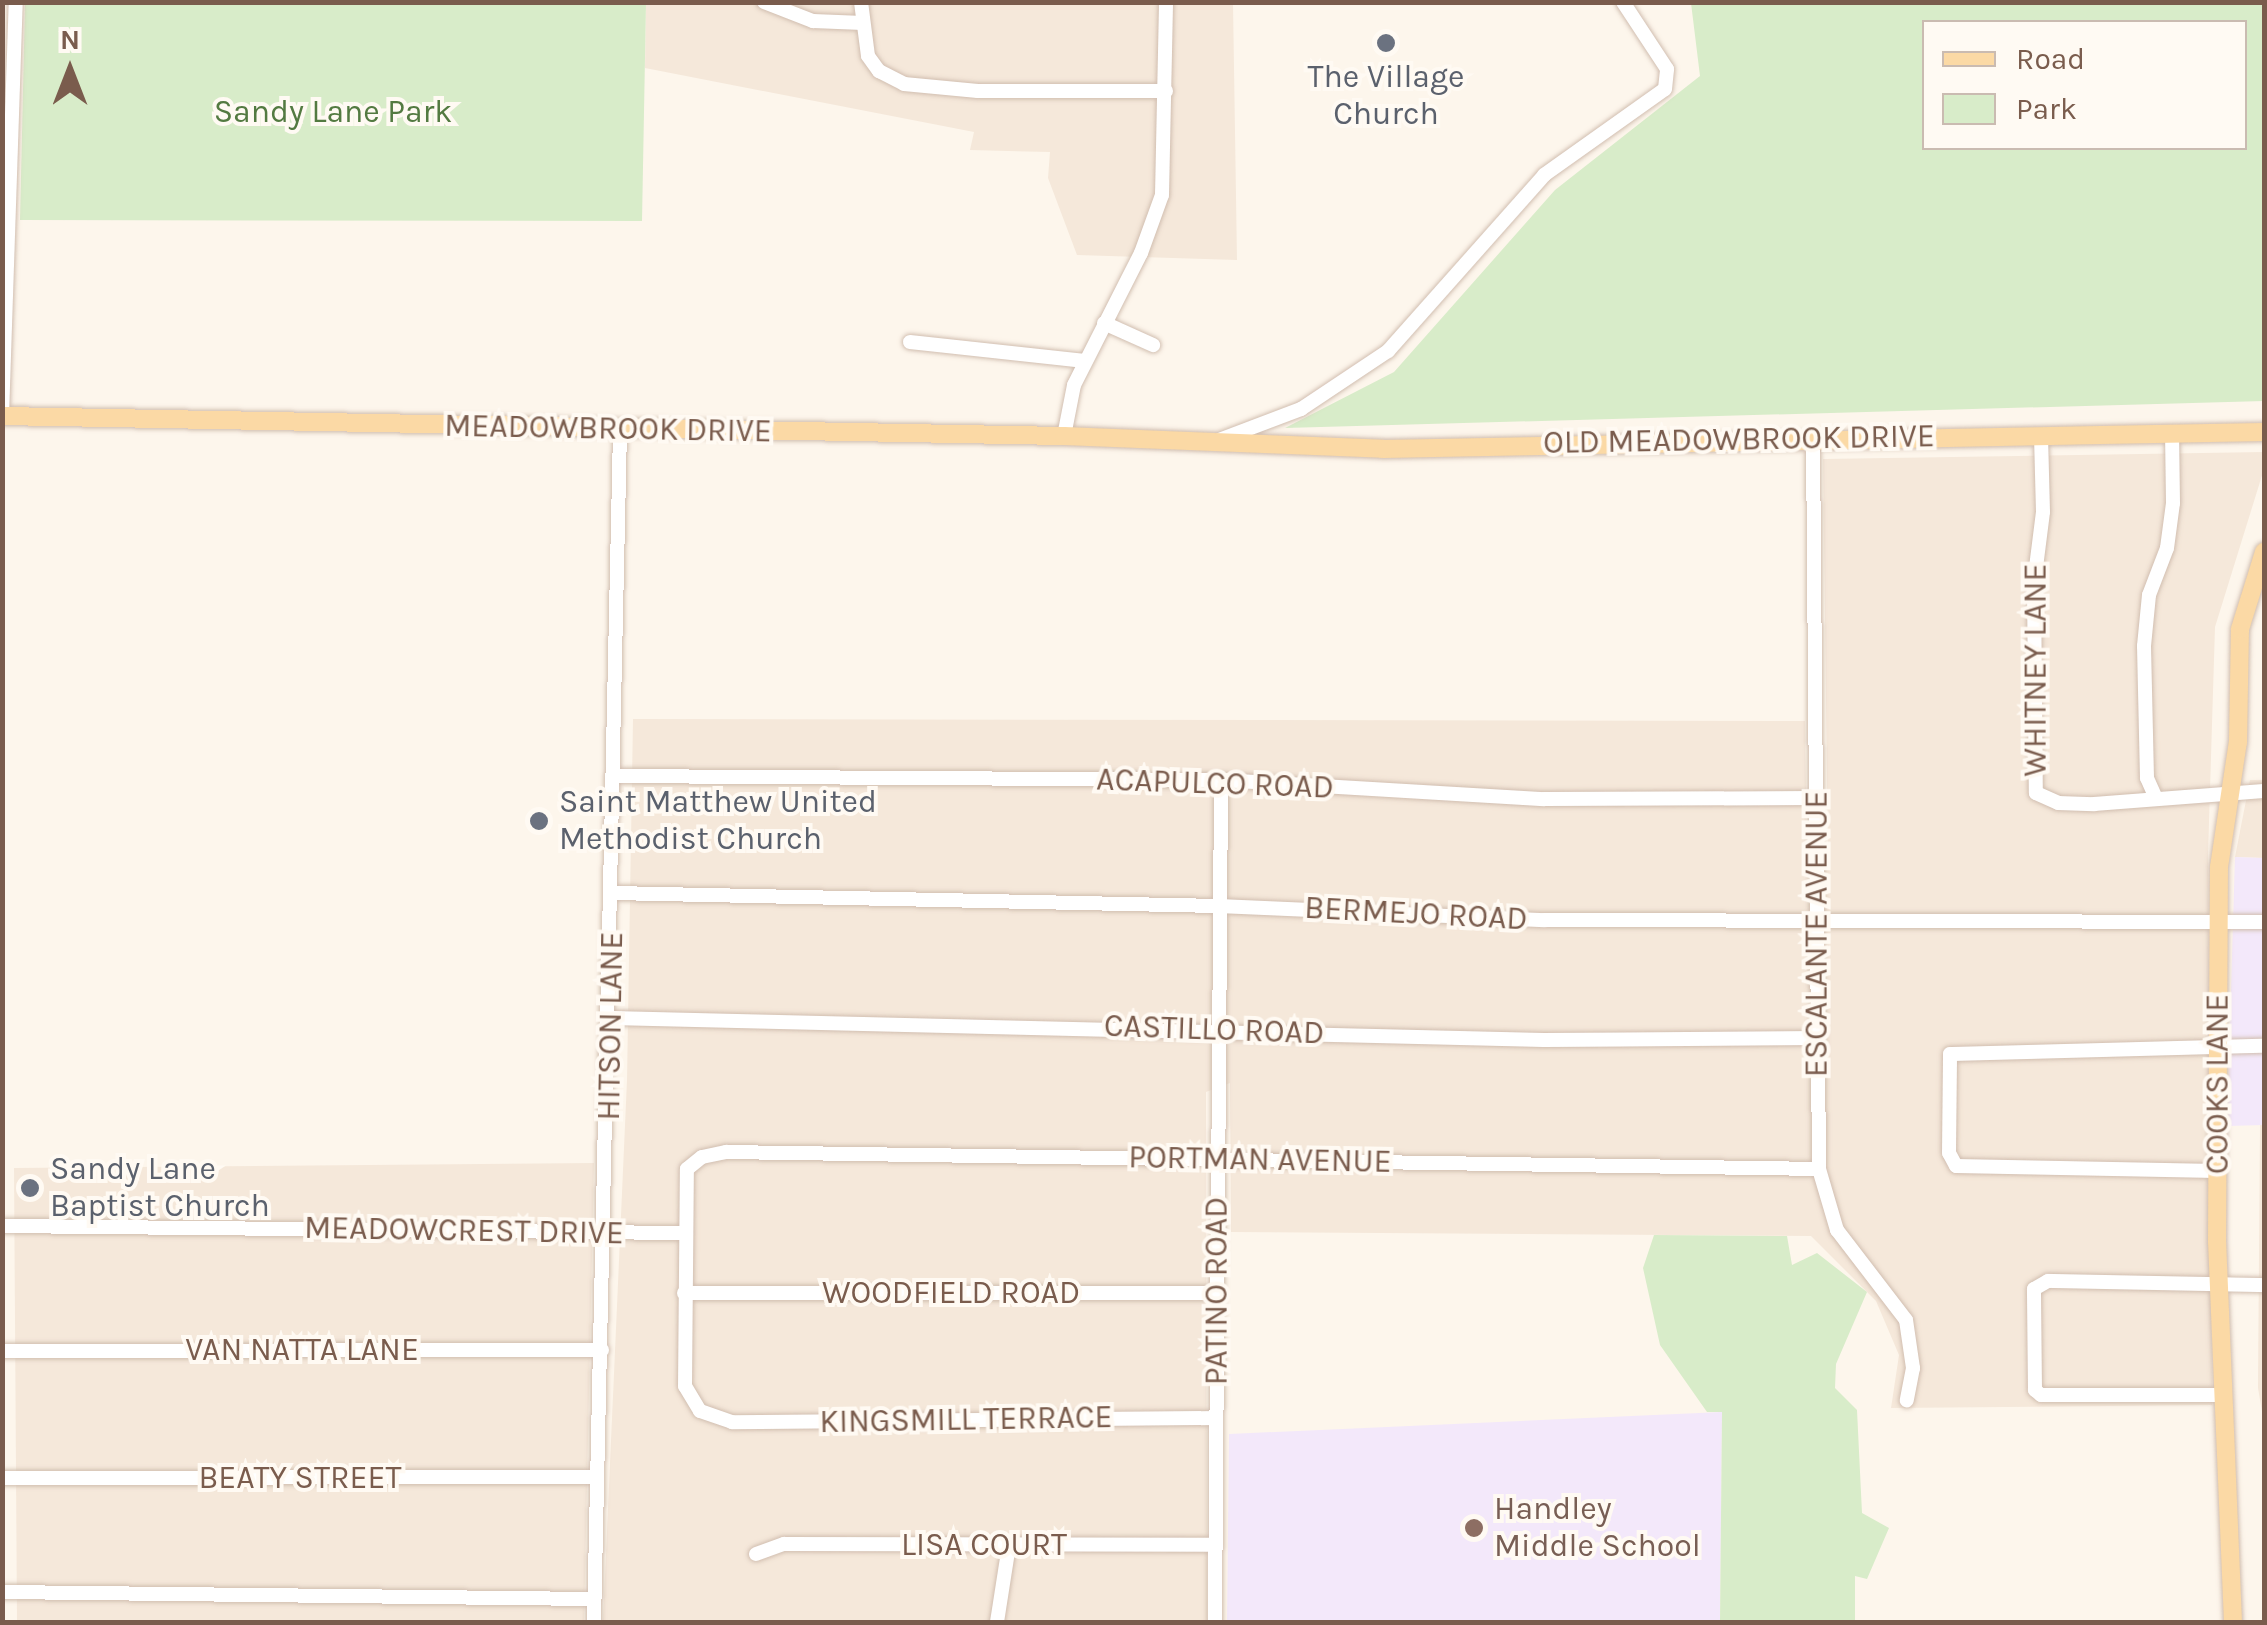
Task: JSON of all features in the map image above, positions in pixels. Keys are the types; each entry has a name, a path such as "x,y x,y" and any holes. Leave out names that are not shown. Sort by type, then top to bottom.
{"main road":[{"name":"MEADOWBROOK DRIVE","path":"2,416 1214,442"},
{"name":"OLD MEADOWBROOK DRIVE","path":"1214,442 1456,449 2264,432"},
{"name":"COOKS LANE","path":"2233,1622 2218,1282 2219,920 2232,790 2240,629 2264,552"}],"street":[{"path":"2,416 12,180 8,113 16,2"},
{"path":"764,2 812,22 863,23"},
{"path":"861,2 868,56 879,70 923,88 1166,91"},
{"path":"1064,436 1085,361 1162,195 1166,2"},
{"path":"1214,442 1301,409 1388,352 1544,175 1668,82 1667,69 1623,2"},
{"path":"1104,323 1153,345"},
{"path":"910,342 1085,361"},
{"name":"HITSON LANE","path":"594,1622 611,1018 620,430"},
{"path":"2154,796 2147,778 2144,646 2149,594 2167,548 2173,503 2172,434"},
{"name":"WHITNEY LANE","path":"2041,436 2043,512 2034,582 2036,793 2058,803 2094,804 2232,790 2264,791"},
{"name":"ESCALANTE AVENUE","path":"1813,440 1819,1169 1837,1230 1906,1320 1913,1368 1908,1400"},
{"name":"ACAPULCO ROAD","path":"613,776 1221,780 1544,799 1816,798"},
{"name":"PATINO ROAD","path":"1215,1622 1221,780"},
{"name":"BERMEJO ROAD","path":"613,893 1220,906 1544,920 2264,922"},
{"name":"CASTILLO ROAD","path":"611,1018 1219,1028 1544,1040 1818,1038"},
{"path":"2218,1171 1956,1166 1949,1153 1949,1061 1955,1050 2264,1046"},
{"name":"PORTMAN AVENUE","path":"685,1232 687,1170 702,1157 1218,1159 1819,1169"},
{"name":"MEADOWCREST DRIVE","path":"2,1226 685,1232"},
{"path":"684,1293 685,1232"},
{"path":"2223,1395 2035,1390 2034,1289 2041,1284 2264,1285"},
{"name":"WOODFIELD ROAD","path":"684,1293 1217,1293"},
{"name":"KINGSMILL TERRACE","path":"684,1293 685,1386 700,1411 716,1418 1216,1418"},
{"name":"VAN NATTA LANE","path":"2,1350 602,1350"},
{"name":"BEATY STREET","path":"2,1478 597,1477"},
{"name":"LISA COURT","path":"756,1554 784,1544 1216,1545"},
{"path":"997,1622 1009,1545"},
{"path":"2,1592 594,1599"}],"shaded area":[{"path":"646,3 1233,3 1237,260 1077,255 1048,178 1050,152 970,150 974,132 645,68"},
{"path":"2264,452 2264,469 2215,627 2208,855 2212,1405 1891,1408 1899,1355 1876,1301 1811,1236 1231,1232 1230,1083 1206,1092 1207,1622 603,1622 627,1080 633,719 1805,721 1807,858 1828,859 1823,459"},
{"path":"2250,780 2264,780 2264,858 2235,857"},
{"path":"2235,857 2264,858 2264,1125 2227,1126"},
{"path":"2260,1125 2264,1125 2264,1423 2258,1388"},
{"path":"594,1163 584,1622 17,1622 14,1168"},
{"name":"Handley Middle School","path":"1722,1412 1720,1622 1227,1622 1229,1434"}],"green space":[{"name":"Sandy Lane Park","path":"25,3 646,3 642,221 20,220"},
{"path":"1691,3 2264,3 2264,401 1285,428 1394,372 1555,190 1700,76"},
{"path":"1654,1235 1787,1236 1792,1265 1817,1253 1867,1292 1836,1364 1835,1388 1857,1410 1862,1513 1889,1528 1867,1579 1855,1576 1855,1622 1720,1622 1722,1412 1707,1412 1660,1345 1643,1268"}],"place":[{"name":"The Village Church","path":"1386,43"},
{"name":"Saint Matthew United Methodist Church","path":"539,821"},
{"name":"Sandy Lane Baptist Church","path":"30,1188"},
{"name":"Handley Middle School","path":"1474,1528"}]}
